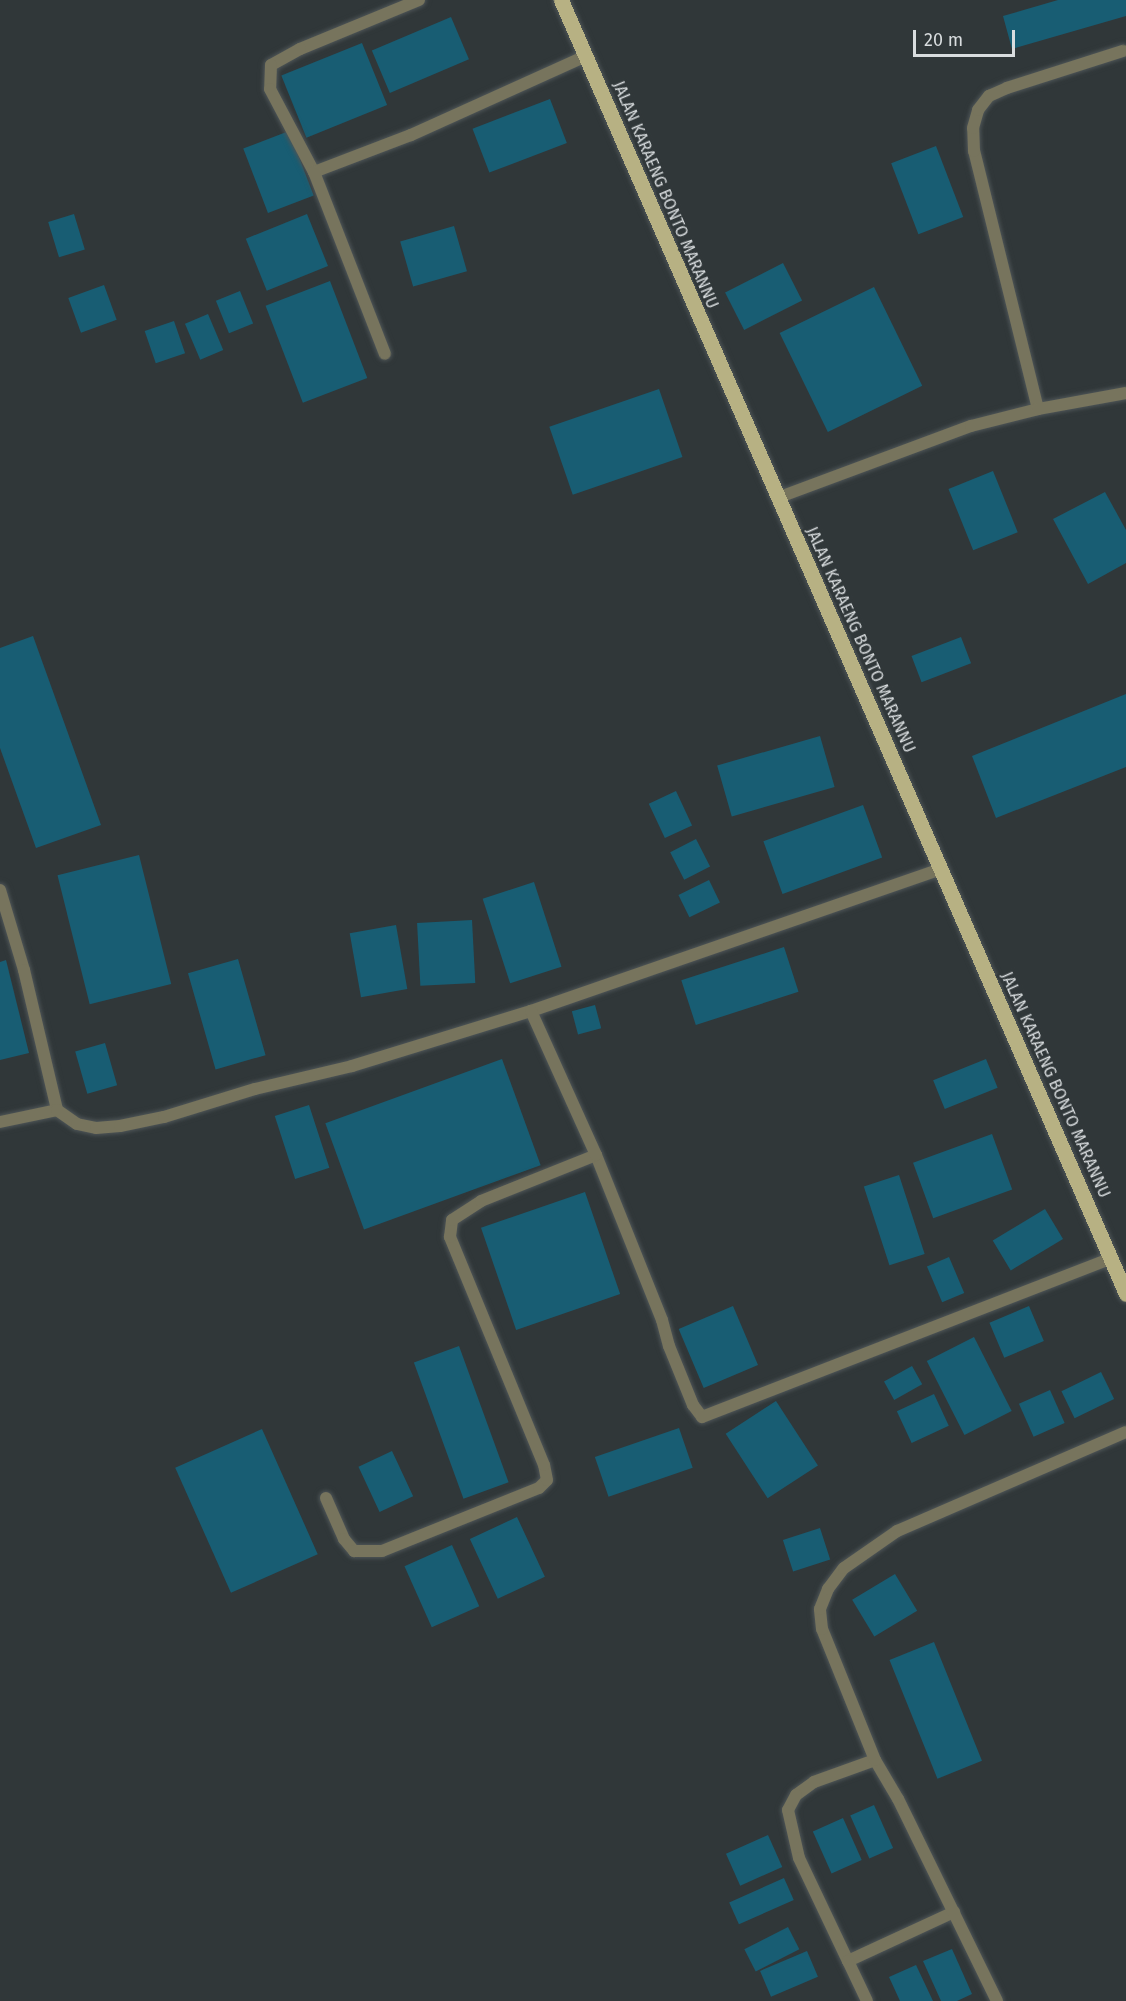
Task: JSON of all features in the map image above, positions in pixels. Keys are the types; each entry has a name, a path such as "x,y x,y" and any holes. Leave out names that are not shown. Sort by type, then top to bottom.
{"main road":[{"name":"JALAN KARAENG BONTO MARANNU","path":"561,0 1126,1294"}],"street":[{"path":"385,354 314,172 270,89 271,64 300,49 419,0"},
{"path":"1038,410 974,151 973,128 978,110 989,96 1007,88 1123,51"},
{"path":"314,172 411,135 586,56"},
{"path":"777,498 971,426 1126,393"},
{"path":"0,890 24,970 57,1110 77,1124 96,1128 120,1126 164,1117 255,1089 352,1066 531,1011 941,869"},
{"path":"531,1011 596,1155 662,1320 669,1346 693,1405 702,1417 1111,1258"},
{"path":"0,1122 57,1110"},
{"path":"326,1498 344,1539 354,1551 382,1551 539,1488 547,1480 544,1465 450,1237 450,1228 452,1220 481,1201 596,1155"},
{"path":"997,2001 898,1799 875,1760 822,1629 820,1609 828,1589 844,1568 897,1531 929,1515 1126,1432"},
{"path":"867,2001 799,1858 788,1810 796,1795 814,1782 875,1760"},
{"path":"848,1961 954,1912"}],"building":[{"path":"1058,0 1126,0 1126,16 1012,49 1003,16"},
{"path":"451,17 469,59 390,93 372,51"},
{"path":"362,43 387,105 306,138 281,76"},
{"path":"550,99 567,143 489,173 473,129"},
{"path":"289,131 314,195 268,213 243,149"},
{"path":"936,146 963,217 918,234 891,163"},
{"path":"74,214 85,249 59,257 48,222"},
{"path":"307,214 328,266 267,291 246,239"},
{"path":"454,226 467,271 413,287 400,241"},
{"path":"783,263 802,300 744,330 725,293"},
{"path":"330,281 367,378 303,403 266,306"},
{"path":"104,285 117,320 81,333 68,298"},
{"path":"874,287 922,386 828,432 780,333"},
{"path":"240,291 253,323 229,333 216,301"},
{"path":"208,314 223,350 200,360 185,324"},
{"path":"174,321 185,353 156,363 145,331"},
{"path":"659,389 682,457 573,495 549,427"},
{"path":"993,471 1018,532 973,550 948,489"},
{"path":"1105,492 1126,530 1126,563 1088,584 1053,519"},
{"path":"33,636 101,825 36,848 0,748 0,648"},
{"path":"961,637 971,663 922,682 912,656"},
{"path":"1126,694 1126,767 996,818 972,756"},
{"path":"820,736 835,787 732,816 717,765"},
{"path":"676,791 692,825 665,838 649,804"},
{"path":"863,805 882,858 783,894 763,841"},
{"path":"696,839 710,867 684,880 670,852"},
{"path":"139,855 171,984 90,1004 57,875"},
{"path":"709,880 720,902 689,917 678,895"},
{"path":"534,882 562,967 510,983 483,899"},
{"path":"472,920 475,983 420,986 417,923"},
{"path":"396,925 407,989 361,997 350,933"},
{"path":"784,947 799,992 696,1025 681,980"},
{"path":"238,959 266,1055 216,1069 188,973"},
{"path":"6,960 29,1053 0,1060 0,962"},
{"path":"595,1005 601,1028 578,1034 572,1011"},
{"path":"105,1043 117,1085 87,1094 75,1052"},
{"path":"502,1059 541,1165 364,1229 325,1123"},
{"path":"986,1059 998,1088 945,1109 933,1080"},
{"path":"309,1105 329,1168 295,1179 275,1116"},
{"path":"992,1134 1012,1189 933,1218 913,1163"},
{"path":"899,1175 925,1254 889,1265 864,1186"},
{"path":"585,1192 620,1294 516,1330 481,1228"},
{"path":"1045,1209 1063,1239 1011,1270 993,1240"},
{"path":"949,1257 964,1293 942,1302 927,1266"},
{"path":"733,1306 758,1365 704,1388 679,1329"},
{"path":"1029,1306 1044,1341 1004,1358 989,1323"},
{"path":"974,1337 1012,1411 964,1435 927,1361"},
{"path":"459,1346 509,1482 463,1499 414,1362"},
{"path":"912,1366 922,1384 894,1400 884,1382"},
{"path":"1101,1372 1114,1399 1075,1418 1061,1391"},
{"path":"1050,1390 1065,1423 1034,1437 1019,1404"},
{"path":"934,1394 949,1426 912,1443 897,1411"},
{"path":"776,1401 818,1466 768,1498 726,1434"},
{"path":"679,1428 693,1468 609,1497 595,1457"},
{"path":"262,1429 318,1554 231,1593 175,1468"},
{"path":"392,1451 413,1496 380,1512 358,1467"},
{"path":"517,1517 545,1577 498,1599 470,1539"},
{"path":"820,1528 830,1559 793,1571 783,1540"},
{"path":"452,1545 479,1606 432,1627 404,1566"},
{"path":"895,1574 917,1611 874,1637 852,1600"},
{"path":"934,1642 982,1761 937,1779 889,1660"},
{"path":"874,1805 893,1848 869,1859 850,1816"},
{"path":"843,1818 862,1860 832,1873 813,1831"},
{"path":"768,1835 782,1867 740,1886 726,1854"},
{"path":"784,1878 794,1900 739,1924 729,1902"},
{"path":"788,1927 799,1949 756,1972 744,1949"},
{"path":"952,1949 972,1994 957,2001 941,2001 923,1961"},
{"path":"807,1951 818,1977 771,1997 760,1971"},
{"path":"916,1965 933,2001 900,2001 889,1977"}]}
